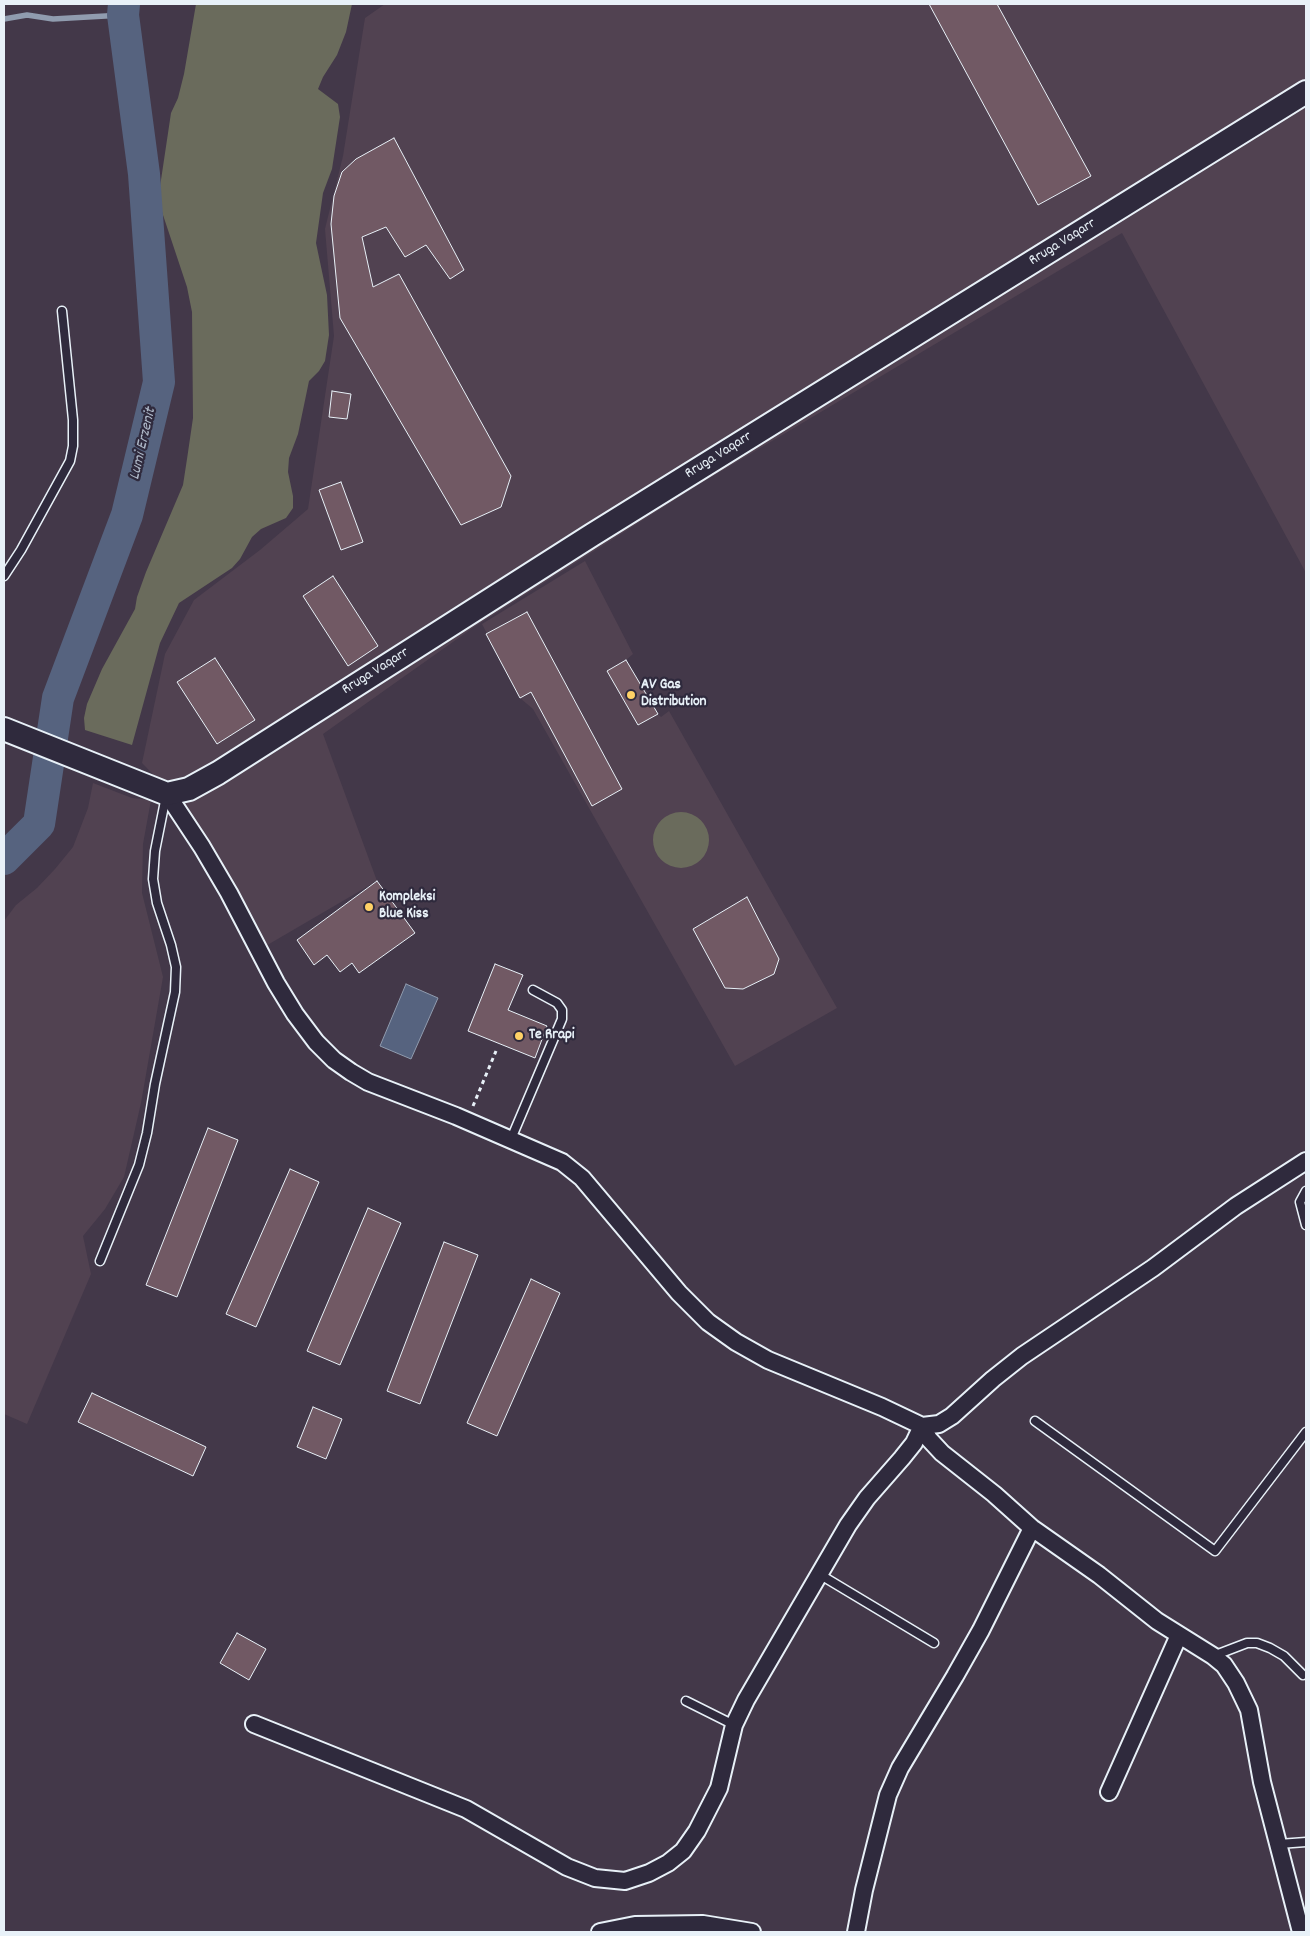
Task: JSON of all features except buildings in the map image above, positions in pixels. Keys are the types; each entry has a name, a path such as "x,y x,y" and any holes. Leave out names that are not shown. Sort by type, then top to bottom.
{"main road":[{"name":"Rruga Vaqarr","path":"167,794 188,789 218,773 592,535 1306,92"},
{"path":"4,729 127,780 167,794"}],"street":[{"path":"167,794 229,893 276,983 295,1014 316,1042 334,1060 368,1082 562,1162 582,1178 679,1293 708,1322 736,1342 768,1360 882,1407 922,1426 939,1424 952,1416 1022,1356 1153,1268 1236,1206 1306,1161"},
{"path":"922,1426 929,1439 942,1453 994,1494 1032,1528 1099,1575 1158,1621 1224,1665 1236,1683 1249,1710 1262,1782 1301,1932"},
{"path":"254,1724 466,1809 574,1870 595,1878 626,1881 649,1873 668,1863 683,1851 697,1831 719,1788 734,1725 769,1660 848,1525 867,1498 914,1443 922,1426"},
{"path":"856,1932 864,1890 888,1795 900,1768 976,1637 1032,1528"},
{"path":"1108,1792 1179,1635"},
{"path":"600,1932 635,1925 703,1924 752,1932"}],"lane":[{"path":"4,576 21,550 70,461 73,446 73,420 62,311"},
{"path":"100,1261 139,1165 175,992 176,967 171,945 156,903 153,879 155,851 167,794"},
{"path":"511,1140 562,1019 562,1010 557,1003 533,990"},
{"path":"1306,1191 1300,1202 1306,1225"},
{"path":"1035,1421 1215,1551 1306,1432"},
{"path":"820,1574 934,1643"},
{"path":"1213,1656 1247,1643 1258,1643 1284,1656 1302,1676"},
{"path":"686,1701 734,1725"},
{"path":"1279,1844 1306,1842"}],"path":[{"path":"466,1121 496,1051"}],"shaded area":[{"path":"385,4 1306,4 1306,573 1122,233 703,482 474,627 323,734 377,881 264,947 189,811 142,763 165,654 194,600 260,550 308,509 334,336 325,229 343,156 365,18"},
{"path":"585,561 633,654 626,660 658,714 661,717 669,711 837,1008 735,1066 533,709 520,698 482,624"},
{"path":"93,783 132,798 151,800 143,844 142,893 163,977 141,1103 124,1177 105,1209 83,1236 91,1274 27,1424 4,1414 4,921 16,905 37,888 73,847 88,808"}],"green space":[{"path":"196,4 352,4 346,32 337,55 318,89 338,104 340,117 332,169 323,193 316,243 327,295 329,335 325,361 319,371 309,381 298,434 289,458 288,472 293,496 293,508 286,518 261,529 252,537 240,559 232,568 179,603 160,643 132,745 85,730 84,718 87,704 102,669 135,609 137,597 146,572 183,485 193,418 192,312 187,287 158,200 171,113 178,98 184,74"},
{"path":"681,812 692,814 701,820 707,829 709,840 707,851 701,860 692,866 681,868 670,866 661,860 655,851 653,840 655,829 661,820 670,814"}],"water":[{"path":"406,984 438,998 411,1059 380,1046"}],"waterway":[{"name":"Lumi Erzenit","path":"4,859 39,824 58,698 127,515 159,382 144,174 123,15 124,4"},
{"path":"4,19 27,15 53,19 123,15"}],"place":[{"name":"AV Gas Distribution","path":"631,695"},
{"name":"Kompleksi Blue Kiss","path":"369,907"},
{"name":"Te Rrapi","path":"519,1036"}]}
